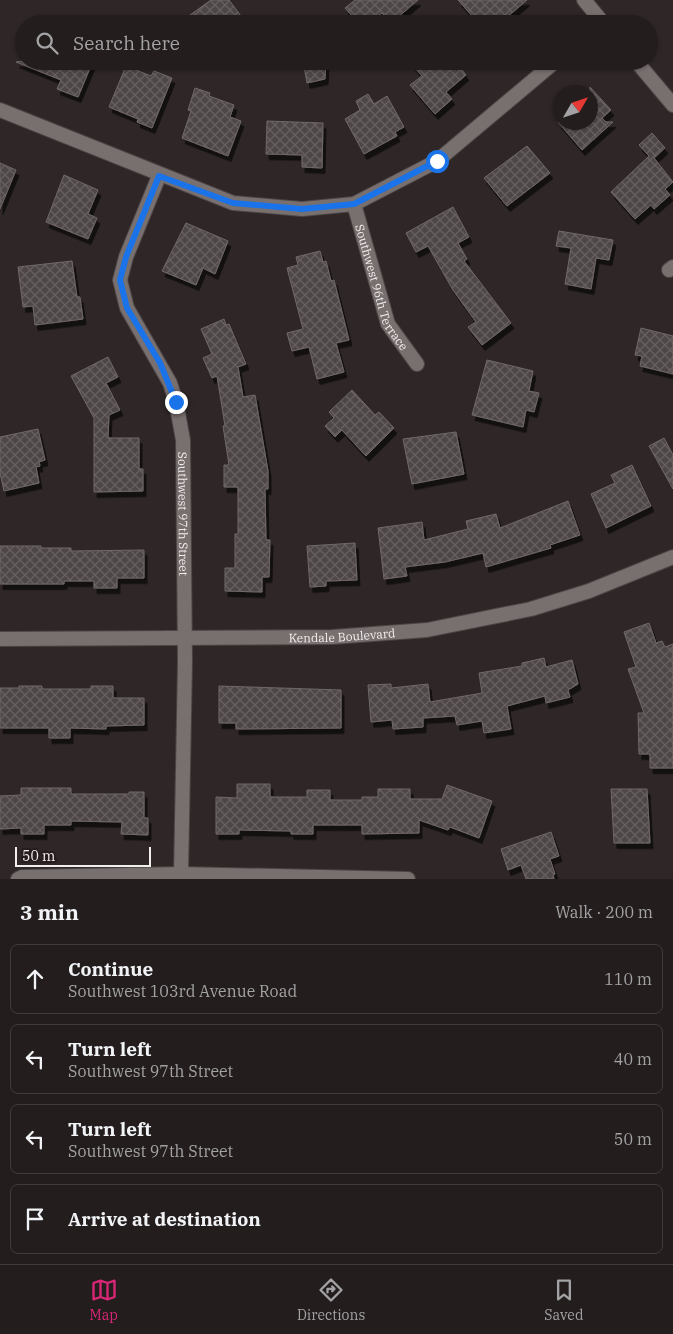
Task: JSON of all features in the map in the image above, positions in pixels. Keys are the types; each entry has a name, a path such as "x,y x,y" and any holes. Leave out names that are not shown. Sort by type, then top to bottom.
{"street":[{"path":"584,0 596,15"},
{"path":"0,110 159,176 233,203 302,209 354,204 437,161 545,70"},
{"path":"644,70 673,105"},
{"name":"Southwest 97th Street","path":"159,176 126,257 120,280 127,308 170,383 180,420 185,461 185,639 181,874"},
{"name":"Southwest 96th Terrace","path":"354,204 388,324 416,364"},
{"name":"Kendale Boulevard","path":"0,639 332,637 383,634 454,626 532,609 589,591 673,557"},
{"path":"18,879 22,877 181,874 408,879"}],"building":[{"path":"211,0 229,0 240,15 190,15"},
{"path":"355,0 418,0 400,15 384,15 382,13 380,15 351,15 345,8"},
{"path":"458,0 527,0 510,15 471,15"},
{"path":"36,70 89,70 78,97 57,89 61,80"},
{"path":"124,70 136,70 151,76 154,71 172,78 152,128 137,122 138,119 109,107"},
{"path":"305,70 326,70 325,79 307,83"},
{"path":"417,70 462,70 466,75 446,92 452,99 435,114 410,85 422,76"},
{"path":"195,88 210,93 209,96 234,105 230,117 241,121 228,156 182,138 191,111 188,110"},
{"path":"368,94 374,104 387,96 404,127 395,132 397,136 364,154 345,119 360,110 356,101"},
{"path":"598,96 611,110 602,118 606,122 613,122 582,150 565,130 598,130"},
{"path":"267,121 323,123 322,168 302,167 302,155 266,154"},
{"path":"652,133 665,148 654,158 673,182 665,189 670,195 654,209 651,205 635,219 611,192 649,156 639,145"},
{"path":"527,146 550,173 507,206 484,178"},
{"path":"0,163 16,170 0,209"},
{"path":"64,175 98,190 88,214 97,218 88,239 46,222"},
{"path":"453,207 469,237 458,243 467,259 464,261 511,323 482,345 468,327 476,322 453,290 428,246 416,252 406,233"},
{"path":"186,223 228,241 215,274 203,268 196,285 162,271"},
{"path":"559,231 613,240 609,260 596,258 591,289 565,284 571,248 556,246"},
{"path":"320,251 323,262 326,261 331,281 334,280 349,340 336,343 344,372 317,379 309,347 292,351 287,333 303,329 287,268 298,265 296,257"},
{"path":"72,261 77,297 80,297 83,319 35,325 33,306 23,307 18,267"},
{"path":"224,319 226,325 229,324 246,364 238,367 243,397 255,395 268,471 268,489 265,489 266,540 270,540 269,577 262,577 262,592 225,591 225,568 235,568 235,534 238,534 238,487 224,487 224,465 229,465 223,426 225,426 217,376 212,378 203,358 212,354 201,329"},
{"path":"641,328 673,336 673,374 640,366 642,356 635,355"},
{"path":"108,357 118,377 106,383 120,410 109,415 108,438 139,438 139,469 143,469 143,491 94,492 94,418 71,376"},
{"path":"487,360 533,371 529,391 539,393 534,412 526,410 523,427 472,415"},
{"path":"352,390 375,415 379,412 394,428 366,456 342,430 335,437 325,426 334,418 329,412"},
{"path":"38,429 45,460 39,462 40,466 36,467 39,483 4,491 0,473 0,437"},
{"path":"456,432 464,474 412,484 403,439"},
{"path":"664,438 673,455 673,489 649,446"},
{"path":"632,465 651,506 606,528 591,494 615,483 611,475"},
{"path":"568,501 580,535 550,545 551,548 486,567 483,553 445,562 405,567 407,576 384,579 378,528 422,522 424,540 468,529 466,521 496,514 500,528"},
{"path":"355,543 357,580 326,581 326,586 310,587 307,546"},
{"path":"0,546 71,548 71,551 144,550 144,578 117,578 117,588 94,588 94,581 64,581 64,584 0,584"},
{"path":"649,623 656,643 662,641 665,647 673,644 673,768 650,768 650,754 639,754 638,713 644,713 628,669 636,667 624,632"},
{"path":"544,658 546,667 572,660 578,684 568,690 570,697 546,703 545,696 507,706 511,729 484,733 482,721 457,725 455,716 423,718 423,727 393,729 392,720 371,722 368,685 391,684 391,688 428,684 430,702 482,693 479,673 522,666 522,663"},
{"path":"19,686 42,686 42,689 91,689 91,686 113,686 113,698 144,698 144,725 106,726 106,729 70,728 70,738 49,738 49,728 0,728 0,688 19,688"},
{"path":"219,686 341,690 341,728 236,729 236,723 219,723"},
{"path":"237,784 270,784 270,797 307,797 307,790 330,790 330,800 362,800 362,797 378,797 378,789 410,789 410,799 442,799 447,785 492,801 479,838 450,827 448,830 419,820 419,833 362,834 362,825 313,825 313,834 291,834 291,831 239,830 239,834 216,834 216,797 237,798"},
{"path":"21,788 71,788 71,794 129,794 129,792 144,792 144,818 148,818 148,835 121,834 122,822 71,821 71,825 44,825 44,834 21,834 21,828 0,829 0,796 21,795"},
{"path":"611,789 647,789 650,843 614,843"},
{"path":"551,832 559,856 550,859 555,874 553,875 554,879 526,879 521,865 508,870 501,849"}],"route":[{"path":"176,402 170,383 160,363 127,308 120,280 126,257 159,176 233,203 302,209 354,204 437,161"}]}
